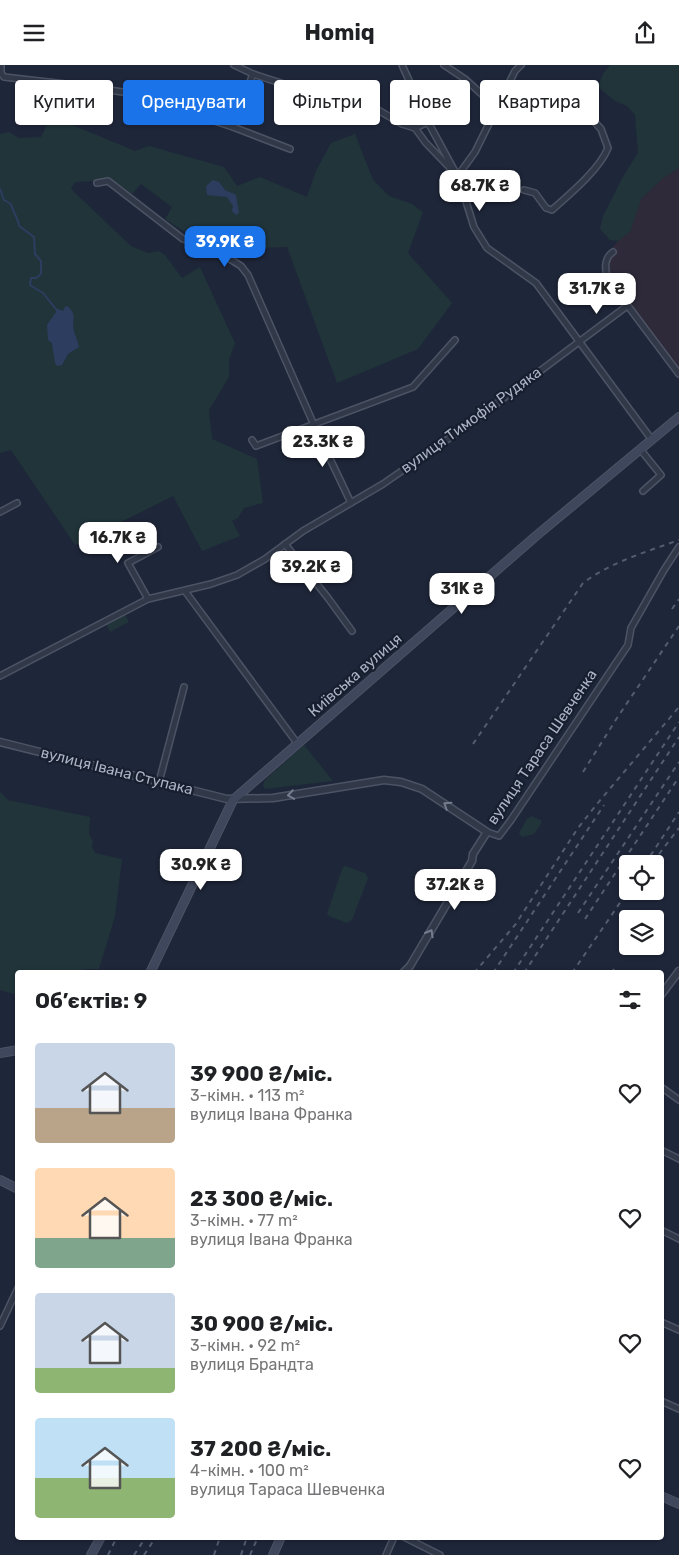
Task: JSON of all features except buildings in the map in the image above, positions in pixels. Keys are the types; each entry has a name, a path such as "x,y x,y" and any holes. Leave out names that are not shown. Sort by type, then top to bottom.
{"main road":[{"name":"Київська вулиця","path":"233,800 536,536 679,417"},
{"path":"151,970 233,800"},
{"path":"0,1053 15,1050"},
{"path":"0,1180 15,1188"},
{"path":"664,1497 679,1504"},
{"path":"91,1555 99,1540"},
{"path":"273,1555 279,1540"}],"street":[{"path":"2,65 4,77 129,93 233,127 290,149"},
{"path":"234,65 253,74 318,95 378,109 402,124 415,128 459,179"},
{"path":"402,65 409,80"},
{"path":"444,65 465,79 480,93"},
{"path":"511,80 515,71 521,65"},
{"path":"233,127 253,74"},
{"path":"415,128 422,125"},
{"path":"430,125 459,179 474,227 487,248 536,283 652,440"},
{"path":"459,179 488,125"},
{"path":"524,190 535,193 546,209 552,210 578,188 605,156 608,148 601,129 597,125"},
{"path":"97,183 108,181 183,239 214,249 241,266 248,275 314,425 351,503"},
{"path":"613,252 608,255 605,268 607,278 679,374"},
{"name":"вулиця Тимофія Рудяка","path":"0,676 148,599 185,591 237,575 265,559 303,531 351,503 461,430 627,306"},
{"path":"252,440 256,446 413,387 455,340"},
{"path":"640,449 661,475 643,491"},
{"path":"0,512 17,503"},
{"path":"286,544 352,631"},
{"path":"148,599 128,563 158,547"},
{"name":"вулиця Тараса Шевченка","path":"406,970 472,861 473,854 487,832 499,836 628,645 631,628 679,547"},
{"path":"185,591 297,743"},
{"path":"159,782 184,687"},
{"name":"вулиця Івана Ступака","path":"0,742 233,800 273,798 384,780 401,781 422,789 487,832"},
{"path":"664,991 679,971"},
{"path":"664,1089 679,1100"},
{"path":"664,1152 679,1159"},
{"path":"664,1232 679,1239"},
{"path":"0,1326 15,1294"},
{"path":"664,1323 679,1330"},
{"path":"664,1402 679,1409"},
{"path":"386,1555 393,1540"},
{"path":"410,1540 440,1555"}],"shaded area":[{"path":"610,65 679,65 679,168 663,178 641,199 630,232 618,241 610,240 600,229 603,216 624,175 638,153 635,115 627,106 615,101 599,88 603,74"},
{"path":"47,125 73,125 135,151 149,146 224,167 237,186 260,177 307,197 316,171 331,143 355,134 373,180 389,196 412,204 423,212 408,253 452,303 418,349 337,383 287,247 218,249 194,238 165,219 172,207 141,184 132,194 109,178 75,182 71,189 131,246 148,253 159,251 165,255 182,278 200,267 235,343 229,360 229,377 209,410 212,439 257,459 263,503 244,508 238,518 232,521 240,536 202,551 173,496 75,545 11,450 0,453 0,134 9,132 19,138 41,137"},
{"path":"679,168 679,370 602,267 608,253 618,241 630,232 641,199 663,178"},
{"path":"125,614 129,622 110,632 106,624"},
{"path":"304,745 333,781 265,789 263,786 265,780"},
{"path":"0,792 8,800 90,817 89,834 93,841 92,847 95,853 122,859 115,916 99,969 15,970 15,994 0,990"},
{"path":"531,816 541,820 541,824 534,834 522,837 519,833 527,819"},
{"path":"345,866 365,873 368,878 352,920 347,923 327,914 342,869"}],"water":[{"path":"213,180 219,182 225,190 236,195 239,213 236,215 232,211 233,206 227,197 207,195 206,186"},
{"path":"67,306 73,315 73,328 79,347 68,354 62,365 57,366 52,343 48,340 47,325 56,312 55,308 63,311"}],"waterway":[{"path":"0,189 4,200 11,204 19,226 34,237 35,254 41,261 41,274 36,278 31,278 30,285 43,293 55,308"}],"railway":[{"path":"473,744 583,583 617,563 679,540"},
{"path":"672,609 679,599"},
{"path":"583,772 679,626"},
{"path":"477,970 515,925 578,828 679,707"},
{"path":"515,970 679,722"},
{"path":"526,970 679,737"},
{"path":"578,913 679,762"},
{"path":"585,919 679,777"},
{"path":"495,970 604,805"},
{"path":"651,855 679,812"},
{"path":"659,854 679,828"},
{"path":"574,970 622,900"},
{"path":"108,1555 116,1540"},
{"path":"134,1555 144,1540"},
{"path":"144,1555 154,1540"},
{"path":"214,1555 219,1540"},
{"path":"241,1555 246,1540"},
{"path":"250,1555 257,1540"}]}
